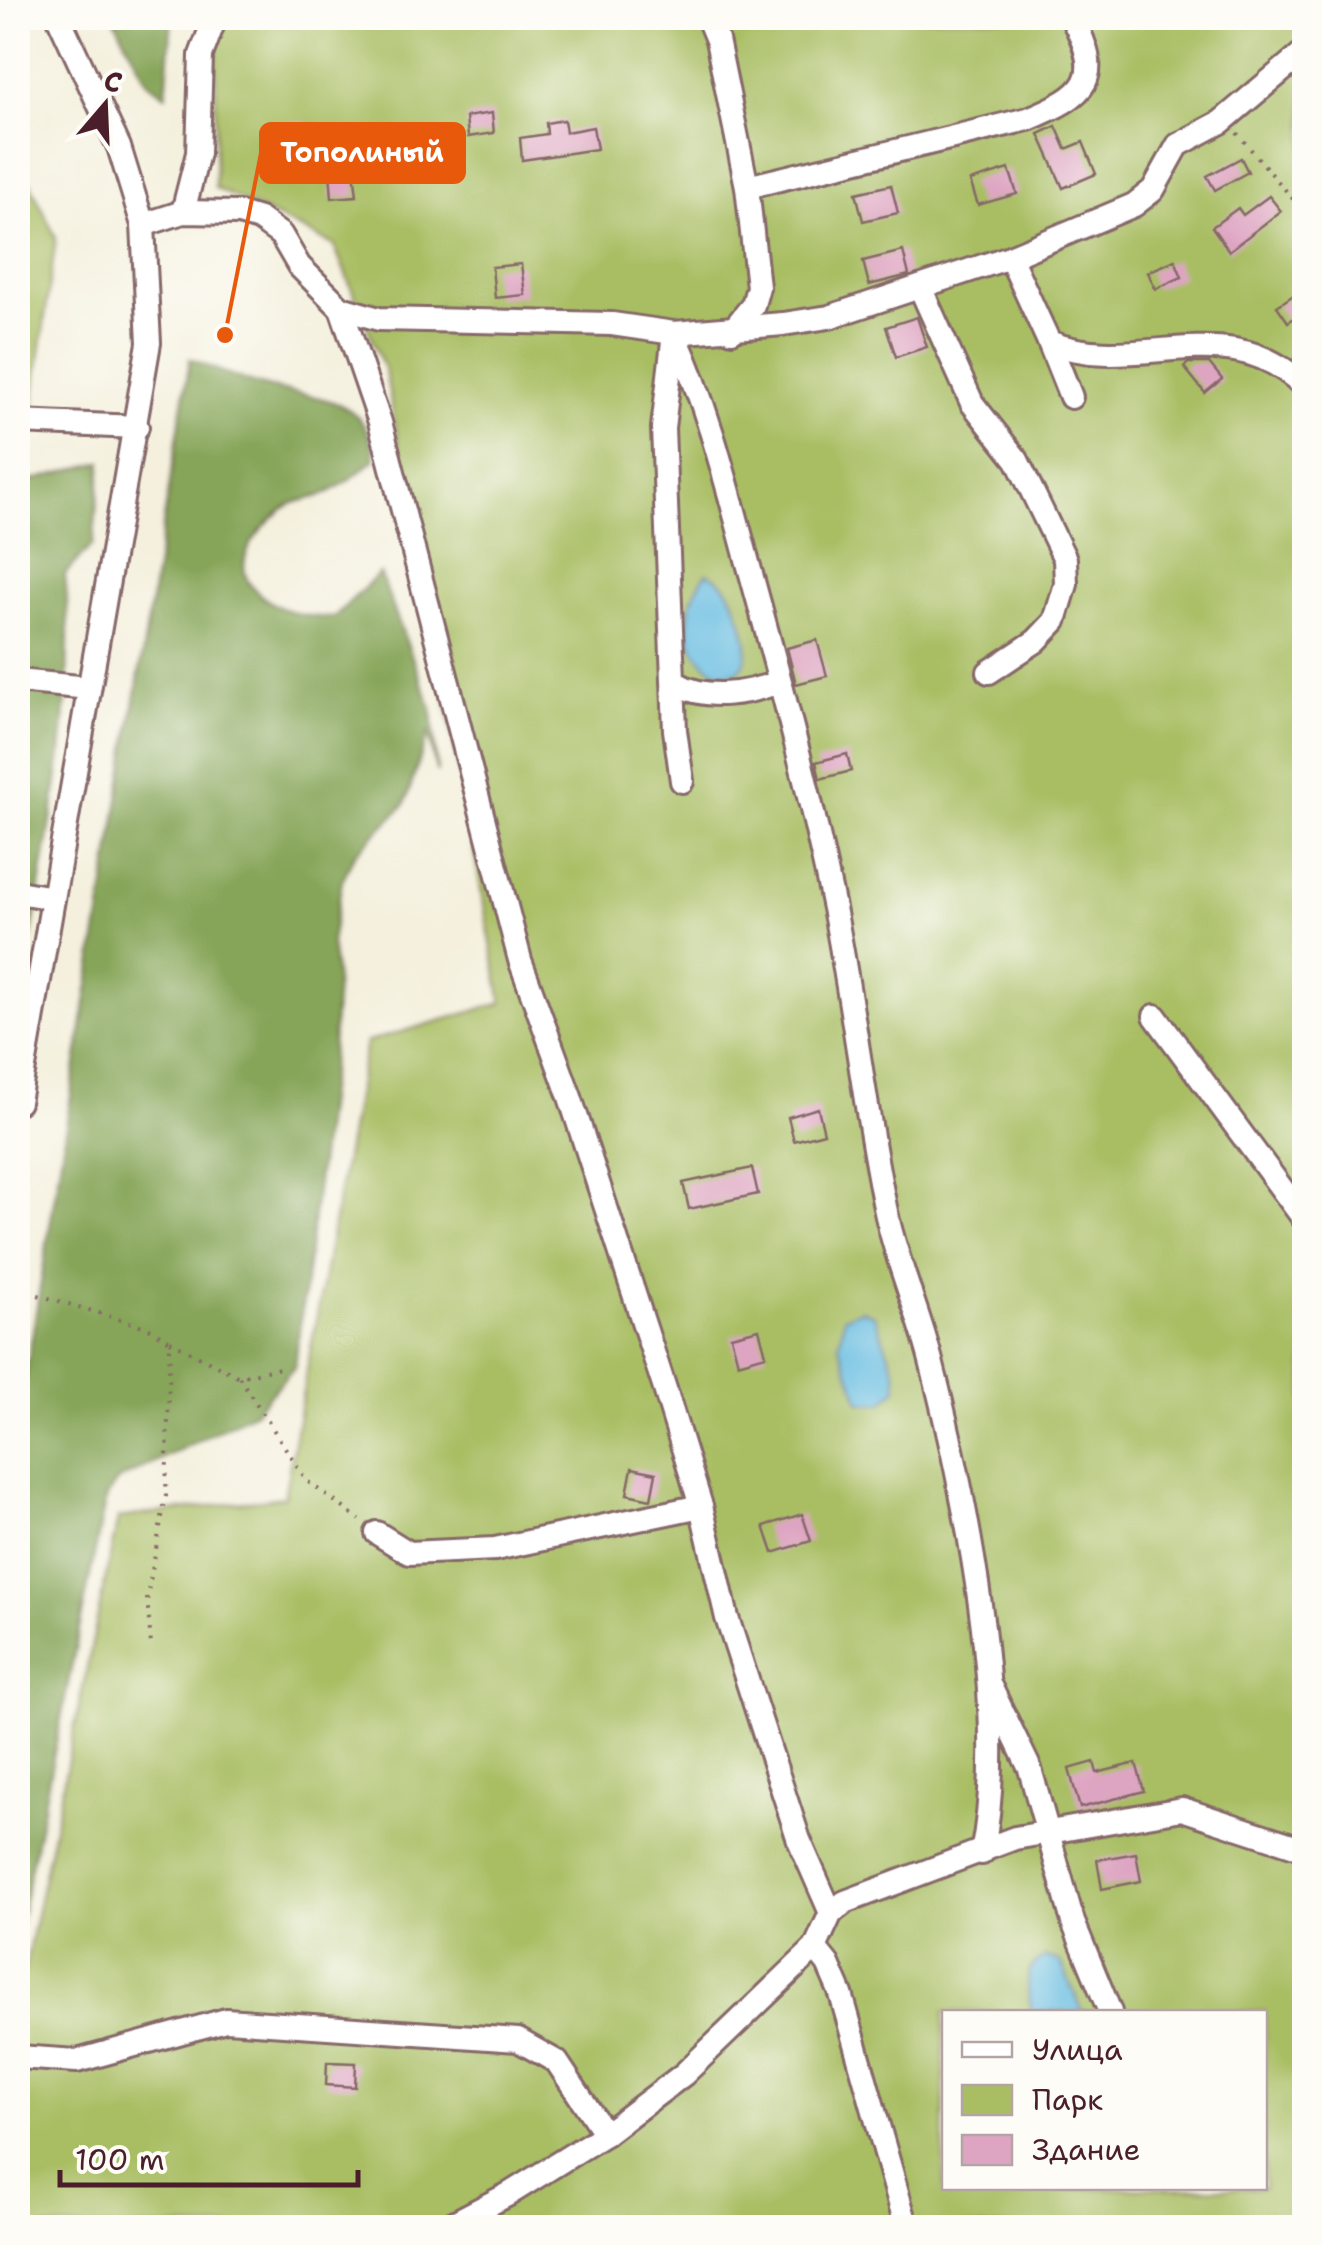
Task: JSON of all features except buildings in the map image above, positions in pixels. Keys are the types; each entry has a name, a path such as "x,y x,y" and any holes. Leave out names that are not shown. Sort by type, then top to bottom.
{"street":[{"path":"18,1102 24,1028 53,898 138,427 149,343 143,225 118,147 59,18"},
{"path":"183,212 198,153 201,54 214,18"},
{"path":"708,18 717,40 747,187 758,286 753,305 732,330"},
{"path":"747,187 1028,119 1069,102 1079,95 1090,64 1088,48 1072,18"},
{"path":"341,308 413,322 596,323 674,332 732,330 829,317 1010,257 1134,205 1153,190 1178,145 1221,122 1304,52"},
{"path":"143,225 183,212 239,213 259,219 280,235 298,266 341,308 380,422 520,960 570,1097 701,1506 727,1618 799,1840 832,1913"},
{"path":"1010,257 1071,397"},
{"path":"758,286 783,324"},
{"path":"920,287 972,404 1017,460 1065,560 1066,584 1054,621 1036,640 988,672"},
{"path":"674,332 715,440 766,622 834,912 885,1210 930,1356 968,1530 986,1675 990,1816 982,1852"},
{"path":"674,332 663,428 682,781"},
{"path":"1048,342 1072,351 1118,354 1214,345 1235,347 1304,386"},
{"path":"18,422 138,427"},
{"path":"18,682 89,688"},
{"path":"676,683 688,690 720,694 758,690 779,682"},
{"path":"18,892 53,898"},
{"path":"1155,1016 1304,1219"},
{"path":"378,1532 409,1553 495,1548 701,1506"},
{"path":"986,1675 1030,1769 1073,1922 1109,2010"},
{"path":"444,2228 509,2194 605,2134 684,2074 815,1948 832,1913 865,1891 1015,1838 1182,1809 1304,1849"},
{"path":"815,1948 828,1964 841,1994 908,2228"},
{"path":"18,2057 77,2061 226,2020 518,2040 558,2062 605,2134"}],"path":[{"path":"1221,122 1240,135 1304,212"},
{"path":"18,1289 149,1328 238,1378 306,1481 378,1532"},
{"path":"151,1645 146,1597 166,1496 170,1341"},
{"path":"238,1378 284,1367"}],"green space":[{"path":"114,18 172,18 166,95 147,82"},
{"path":"216,18 1304,18 1304,2227 18,2228 18,2001 118,1518 284,1497 366,1042 502,1003 385,371 334,245 215,188"},
{"path":"18,157 56,238 29,434 18,441"},
{"path":"190,359 261,385 338,404 362,423 375,459 332,491 282,510 249,548 244,570 256,591 273,603 292,612 324,617 334,617 380,573 432,709 437,773 428,733 405,804 354,855 342,881 331,942 336,982 331,1066 295,1367 253,1413 117,1481 106,1497 18,1931 18,1423"},
{"path":"102,462 93,544 65,574 68,628 63,738 18,1008 18,484"}],"water":[{"path":"707,573 726,587 742,622 747,652 741,668 727,673 711,668 697,654 689,632 691,605"},
{"path":"861,1310 874,1315 896,1373 897,1388 882,1403 860,1402 839,1345 844,1317"},
{"path":"1045,1957 1060,1961 1082,2010 1032,2010 1029,1974"}],"place":[{"name":"Тополиный","path":"225,335"}]}
